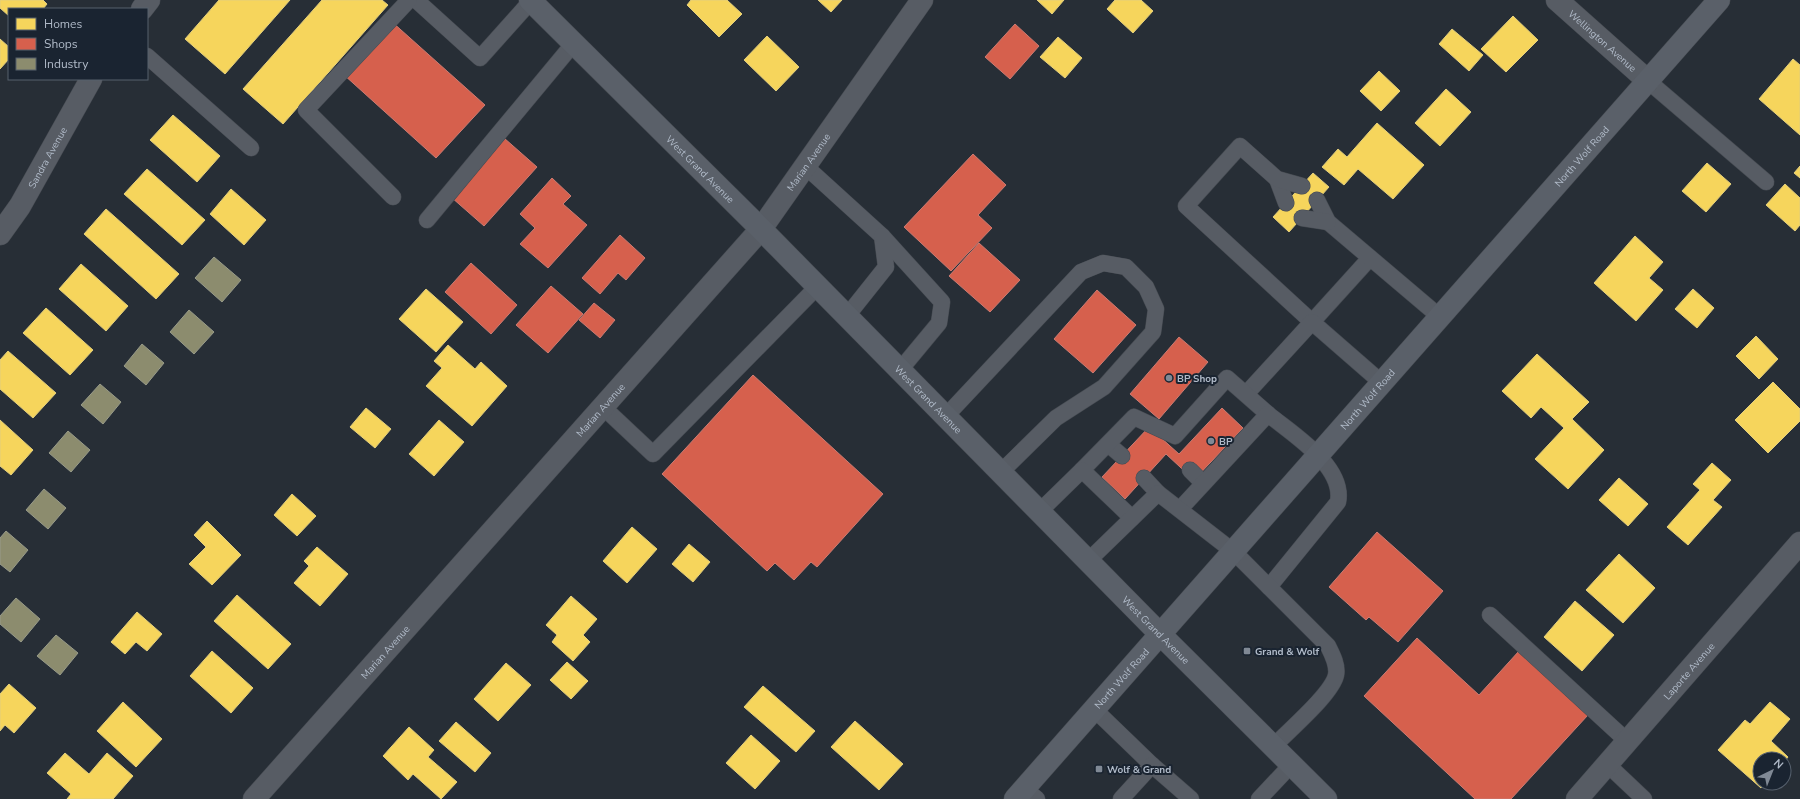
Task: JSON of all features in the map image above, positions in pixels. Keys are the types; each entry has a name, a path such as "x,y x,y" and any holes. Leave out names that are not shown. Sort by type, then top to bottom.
{"main road":[{"name":"West Grand Avenue","path":"531,0 818,286 1160,635 1326,799"},
{"name":"North Wolf Road","path":"1026,796 1095,710 1160,635 1719,0"}],"street":[{"path":"143,8 149,0"},
{"name":"Marian Avenue","path":"254,799 761,229 922,0"},
{"name":"Wellington Avenue","path":"1557,0 1648,81"},
{"name":"Sandra Avenue","path":"0,234 20,206 90,80"},
{"name":"Laporte Avenue","path":"1577,799 1800,542"}],"lane":[{"path":"393,197 306,110 409,0"},
{"path":"416,0 480,58 531,0"},
{"path":"427,220 574,43"},
{"path":"148,57 251,148"},
{"path":"1648,81 1766,182"},
{"path":"1302,186 1277,179 1240,146 1186,206 1312,322 1382,383"},
{"path":"805,166 882,236 942,302 939,323 900,370"},
{"path":"1277,179 1286,202"},
{"path":"1317,200 1328,222 1440,317"},
{"path":"1302,218 1328,222"},
{"path":"847,316 886,267 882,236"},
{"path":"1246,394 1370,258"},
{"path":"946,416 1081,272 1103,263 1126,267 1146,286 1156,309 1153,332 1104,387 1056,418 1001,472"},
{"path":"602,407 653,454 818,286"},
{"path":"1134,417 1174,436 1227,378 1268,414 1319,455 1333,476 1340,492 1338,502 1269,587"},
{"path":"1180,509 1268,414"},
{"path":"1134,417 1148,430"},
{"path":"1039,512 1134,417"},
{"path":"1108,444 1122,456"},
{"path":"1082,470 1132,518"},
{"path":"1190,470 1203,483"},
{"path":"1144,478 1158,493 1234,552 1328,646 1335,661 1336,675 1327,692 1273,747"},
{"path":"1088,561 1158,493"},
{"path":"1490,615 1627,741"},
{"path":"1095,710 1152,766 1191,799"},
{"path":"1259,799 1292,764"},
{"path":"1607,764 1644,799"},
{"path":"1121,799 1152,766"}],"building: Homes":[{"path":"0,0 43,0 47,4 44,8 8,8 8,15 0,8"},
{"path":"219,0 290,0 225,74 185,39"},
{"path":"322,0 382,0 388,5 283,124 243,89"},
{"path":"691,0 727,0 742,14 719,37 687,5"},
{"path":"818,0 842,0 831,12"},
{"path":"1037,0 1064,0 1052,14"},
{"path":"1115,0 1141,0 1153,11 1133,33 1107,9"},
{"path":"1513,16 1538,40 1506,72 1481,49"},
{"path":"1452,29 1483,55 1469,71 1439,44"},
{"path":"767,36 799,67 776,91 744,60"},
{"path":"1058,37 1082,58 1065,78 1040,57"},
{"path":"0,39 8,46 8,60 0,69"},
{"path":"1793,59 1800,65 1800,135 1759,99"},
{"path":"1379,71 1400,91 1381,111 1360,91"},
{"path":"1446,89 1471,112 1440,146 1415,123"},
{"path":"173,115 220,156 197,182 150,140"},
{"path":"1377,123 1424,165 1393,199 1358,169 1344,185 1322,167 1338,149 1347,157"},
{"path":"1707,163 1731,184 1706,212 1682,191"},
{"path":"1800,166 1800,178 1794,173"},
{"path":"147,169 205,220 182,245 124,194"},
{"path":"1313,173 1329,187 1289,232 1273,217"},
{"path":"1785,184 1800,198 1800,225 1795,231 1766,205"},
{"path":"231,189 266,220 244,245 210,214"},
{"path":"106,209 179,274 156,299 84,234"},
{"path":"1635,236 1663,262 1649,278 1663,290 1636,321 1594,283"},
{"path":"81,264 128,306 106,331 59,289"},
{"path":"426,289 463,322 436,352 399,319"},
{"path":"1693,289 1714,308 1697,328 1675,309"},
{"path":"46,308 93,350 70,375 23,333"},
{"path":"1756,336 1778,359 1759,379 1736,356"},
{"path":"448,345 475,369 481,362 507,386 472,426 426,386 442,368 434,361"},
{"path":"8,351 56,393 33,418 0,389 0,360"},
{"path":"1537,354 1589,402 1572,419 1604,450 1568,489 1535,459 1564,428 1541,407 1531,418 1502,391"},
{"path":"1773,382 1800,409 1800,421 1768,453 1735,420"},
{"path":"366,408 391,429 375,448 350,427"},
{"path":"0,420 33,450 11,475 0,466"},
{"path":"439,420 464,442 434,476 409,454"},
{"path":"1712,463 1731,480 1713,500 1722,507 1688,545 1667,527 1700,490 1693,484"},
{"path":"1619,478 1648,504 1628,526 1599,500"},
{"path":"292,494 316,516 297,536 274,515"},
{"path":"207,521 241,555 212,585 189,564 206,547 194,535"},
{"path":"632,527 657,549 627,583 603,561"},
{"path":"689,544 710,562 693,582 672,564"},
{"path":"317,547 348,574 320,606 294,583 309,566 304,561"},
{"path":"1619,554 1655,588 1623,623 1586,590"},
{"path":"237,595 291,644 268,669 214,621"},
{"path":"571,596 597,619 583,635 590,642 573,661 552,642 557,635 546,625"},
{"path":"1575,601 1614,635 1582,671 1544,637"},
{"path":"137,612 162,634 147,651 136,642 125,654 111,642"},
{"path":"212,651 253,688 231,713 190,676"},
{"path":"567,662 588,681 571,699 550,680"},
{"path":"506,663 531,685 498,721 474,699"},
{"path":"9,684 36,708 14,733 5,725 0,731 0,694"},
{"path":"763,686 815,731 796,752 744,707"},
{"path":"123,702 162,739 136,767 97,731"},
{"path":"1770,702 1790,719 1771,741 1782,751 1752,751 1752,780 1718,750 1745,720 1750,724"},
{"path":"855,721 903,764 879,790 831,747"},
{"path":"456,722 491,753 475,772 439,741"},
{"path":"409,727 434,750 428,757 457,782 441,799 413,774 408,780 383,756"},
{"path":"751,735 780,761 755,789 726,763"},
{"path":"65,753 89,774 107,753 133,776 113,799 67,799 71,794 47,773"}],"building: Shops":[{"path":"391,21 485,105 436,158 343,74"},
{"path":"1015,24 1039,46 1010,79 985,57"},
{"path":"504,138 537,167 484,226 451,197"},
{"path":"973,154 1006,185 978,215 992,228 951,271 904,227"},
{"path":"552,178 571,196 563,204 587,225 548,268 520,244 535,228 520,214"},
{"path":"620,235 645,258 626,280 618,273 600,294 582,278"},
{"path":"979,243 1020,280 990,312 949,276"},
{"path":"471,263 517,305 491,334 445,292"},
{"path":"551,286 583,314 548,353 516,325"},
{"path":"1097,290 1136,325 1093,373 1054,339"},
{"path":"594,303 615,320 600,338 579,320"},
{"name":"BP Shop","path":"1179,337 1208,362 1159,419 1130,394"},
{"path":"753,375 883,494 817,567 811,562 794,580 775,563 767,571 662,474"},
{"name":"BP","path":"1222,408 1243,428 1194,480 1166,454 1125,499 1102,477 1149,427 1179,454"},
{"path":"1377,532 1443,591 1398,642 1369,617 1366,620 1329,587"},
{"path":"1417,638 1479,695 1519,651 1588,715 1511,799 1475,799 1364,696"}],"building: Industry":[{"path":"214,257 241,280 222,302 195,278"},
{"path":"189,310 214,332 194,354 170,332"},
{"path":"142,344 164,363 146,385 124,366"},
{"path":"100,384 121,402 103,424 81,405"},
{"path":"68,431 90,450 71,472 49,453"},
{"path":"44,489 66,508 48,529 26,510"},
{"path":"6,531 28,550 10,572 0,564 0,538"},
{"path":"16,598 40,619 21,642 0,624 0,616"},
{"path":"56,635 78,653 60,675 37,656"}],"place":[{"name":"BP Shop","path":"1169,378"},
{"name":"BP","path":"1211,441"},
{"name":"Grand & Wolf","path":"1247,651"},
{"name":"Wolf & Grand","path":"1099,769"}]}
